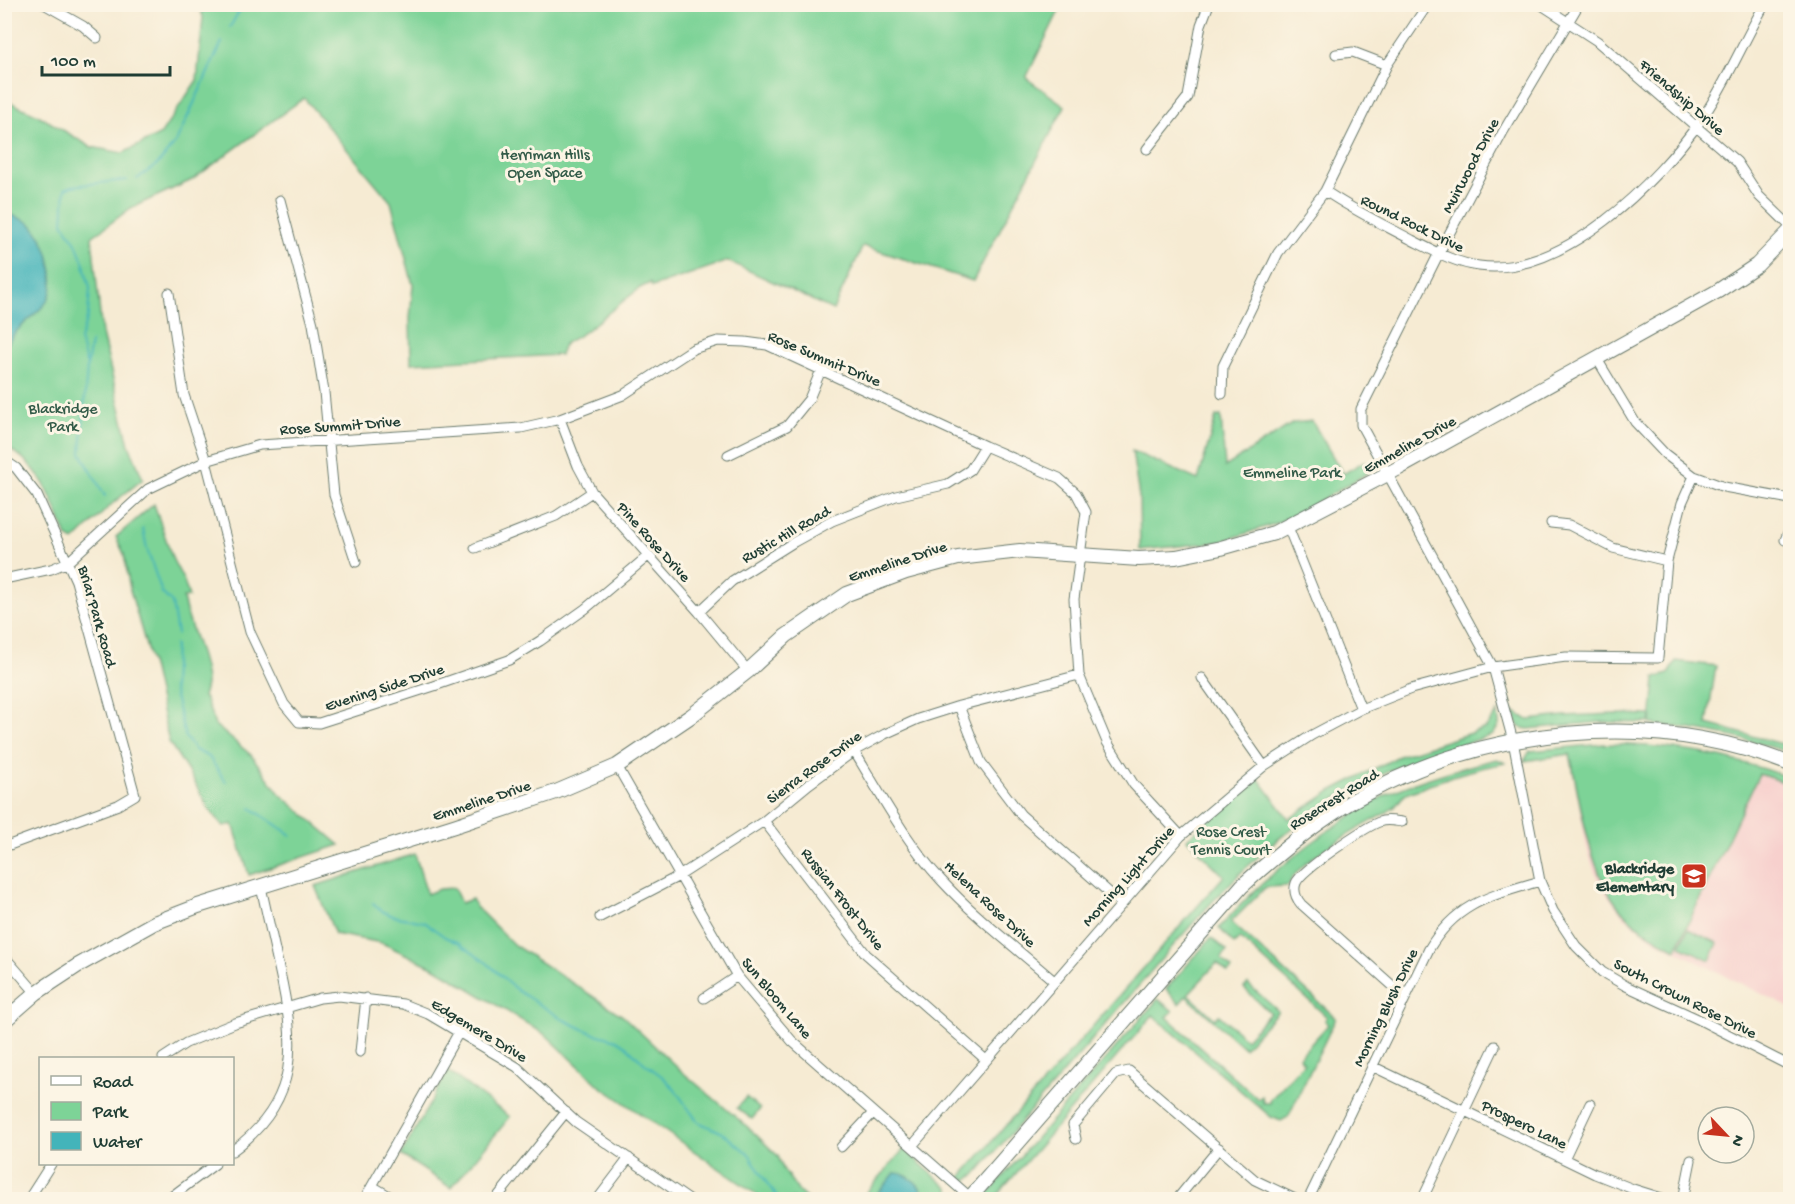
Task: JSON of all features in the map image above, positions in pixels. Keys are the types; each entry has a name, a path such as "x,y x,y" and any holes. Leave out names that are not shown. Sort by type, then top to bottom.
{"street":[{"path":"44,4 83,26 97,38"},
{"path":"1147,149 1188,97 1202,25 1209,4"},
{"path":"1222,394 1223,366 1278,253 1325,191 1387,65 1428,4"},
{"name":"Friendship Drive","path":"1540,4 1597,41 1737,162 1759,196 1791,226"},
{"name":"Muirwood Drive","path":"1492,667 1361,425 1361,409 1503,132 1579,4"},
{"name":"Round Rock Drive","path":"1325,191 1352,209 1458,262 1480,267 1504,267 1528,263 1551,255 1591,230 1640,191 1696,126 1721,87 1765,4"},
{"path":"1336,54 1353,52 1387,65"},
{"path":"280,200 313,324 324,392 334,495 356,562"},
{"name":"Emmeline Drive","path":"4,1021 36,993 76,966 154,923 198,906 556,792 617,766 691,716 748,671 786,636 847,594 906,572 958,558 1020,551 1139,559 1176,557 1221,548 1274,533 1388,474 1718,291 1756,265 1791,231"},
{"name":"Evening Side Drive","path":"170,293 184,395 206,461 250,632 284,704 299,722 319,723 434,687 508,660 585,609 648,556"},
{"name":"Rose Summit Drive","path":"4,579 51,569 68,562 148,489 206,461 260,445 520,428 560,419 623,395 693,349 718,341 767,345 1059,478 1076,493 1086,512 1074,599 1079,675 1107,742 1134,785 1182,836"},
{"path":"1597,359 1635,422 1665,454 1694,476 1724,487 1791,499"},
{"path":"728,455 787,426 809,399 821,370"},
{"name":"Pine Rose Drive","path":"560,419 578,466 592,492 699,612 748,671"},
{"name":"Rustic Hill Road","path":"699,612 732,581 832,521 896,496 948,484 970,470 985,446"},
{"name":"Briar Park Road","path":"4,460 16,468 37,495 76,581 135,795 118,805 4,847"},
{"name":"Morning Light Drive","path":"912,1146 1182,836 1264,766 1312,735 1361,709 1411,689 1492,667 1566,657 1658,657 1666,561 1682,503 1694,476"},
{"path":"475,548 556,516 592,492"},
{"path":"1551,523 1569,525 1613,548 1666,561"},
{"path":"1288,526 1361,709"},
{"path":"1785,540 1791,528"},
{"name":"South Crown Rose Drive","path":"1492,667 1513,741 1540,881 1553,911 1576,946 1602,972 1626,987 1700,1020 1791,1066"},
{"name":"Sierra Rose Drive","path":"600,917 679,876 764,821 809,783 854,751 918,719 1079,675"},
{"path":"1202,678 1264,766"},
{"path":"959,706 981,762 1021,815 1122,903"},
{"name":"Rosecrest Road","path":"971,1199 1208,922 1242,886 1277,854 1346,805 1402,776 1451,757 1513,741 1552,735 1593,732 1654,733 1723,744 1791,764"},
{"name":"Helena Rose Drive","path":"854,751 907,836 932,869 963,902 1054,981"},
{"name":"Sun Bloom Lane","path":"617,766 737,976 792,1041 971,1199"},
{"path":"1402,822 1387,820 1378,823 1303,873 1295,886 1296,898 1301,904 1394,987 1407,994"},
{"name":"Russian Frost Drive","path":"764,821 866,954 986,1060"},
{"name":"Morning Blush Drive","path":"1308,1200 1433,941 1450,920 1472,904 1540,881"},
{"path":"234,1150 253,1136 274,1108 288,1072 291,1042 288,1007 261,887"},
{"path":"4,956 36,993"},
{"path":"704,998 737,976"},
{"name":"Edgemere Drive","path":"166,1057 186,1043 235,1023 326,997 366,998 412,1006 517,1067 576,1122 689,1200"},
{"path":"360,1053 366,998"},
{"path":"364,1200 459,1032"},
{"path":"1422,1200 1495,1046"},
{"name":"Prospero Lane","path":"1372,1066 1614,1182 1668,1200"},
{"path":"1076,1139 1073,1125 1116,1074 1129,1071 1255,1180 1297,1200"},
{"path":"1564,1159 1590,1104"},
{"path":"495,1200 566,1112"},
{"path":"841,1147 873,1113"},
{"path":"1178,1197 1219,1148"},
{"path":"597,1200 629,1158"},
{"path":"1683,1200 1691,1160"},
{"path":"28,1200 50,1165"},
{"path":"167,1200 214,1165"},
{"path":"372,1186 396,1200"},
{"path":"178,1191 186,1200"}],"shaded area":[{"name":"Blackridge Elementary","path":"1568,747 1746,764 1790,778 1790,1008 1654,940 1624,917 1600,885 1593,867 1587,848"}],"green space":[{"name":"Herriman Hills Open Space","path":"199,5 1062,5 1026,78 1065,106 973,281 863,246 833,310 728,261 652,287 650,283 640,288 583,333 564,344 560,355 411,363 410,318 413,285 391,202 304,98 192,180 131,208 92,237 102,334 129,445 143,479 112,504 74,541 67,537 45,485 37,474 28,463 5,447 5,100 38,115 91,147 123,153 161,134 197,80 203,17"},
{"name":"Emmeline Park","path":"1221,416 1225,467 1293,423 1312,421 1343,474 1365,461 1368,473 1277,523 1220,542 1140,550 1139,497 1132,451 1198,480 1216,417"},
{"path":"154,504 173,560 189,597 183,598 205,673 206,685 203,697 215,725 251,755 280,794 340,845 249,875 233,824 223,826 208,808 169,742 153,670 130,590 124,554 116,537"},
{"path":"1676,661 1716,666 1707,724 1785,745 1790,747 1790,753 1721,734 1651,724 1655,678 1668,674"},
{"path":"1513,711 1528,720 1564,716 1651,715 1650,723 1602,722 1528,729 1519,727"},
{"name":"Rose Crest Tennis Court","path":"1498,712 1499,725 1493,735 1386,772 1326,804 1272,845 1201,914 975,1175 966,1181 960,1178 1224,876 1187,839 1222,807 1258,778 1289,819 1331,791 1399,756 1486,728"},
{"path":"1604,744 1653,746 1722,757 1790,778 1790,784 1759,774 1676,949 1649,934 1631,920 1613,900 1603,882 1588,840 1570,754 1524,761 1530,751"},
{"path":"1497,759 1505,763 1463,773 1407,794 1393,808 1335,842 1306,863 1295,874 1288,886 1266,887 1231,922 1336,1018 1288,1117 1281,1121 1271,1117 1153,1015 994,1199 983,1199 1158,999 1173,1011 1167,1017 1258,1099 1262,1096 1263,1103 1270,1103 1271,1099 1304,1063 1299,1057 1328,1025 1325,1020 1327,1017 1240,938 1234,944 1219,928 1257,888 1299,852 1365,807 1415,783"},
{"path":"415,854 427,894 439,889 454,888 461,903 472,899 476,907 514,945 623,1016 680,1070 750,1129 778,1156 783,1169 799,1192 807,1199 759,1199 756,1194 600,1086 546,1035 437,969 382,943 335,934 315,886"},
{"path":"1688,929 1718,943 1710,960 1680,946"},
{"path":"1211,938 1227,951 1221,959 1232,969 1228,973 1217,963 1188,994 1215,1019 1219,1015 1246,1039 1270,1013 1244,988 1248,984 1278,1011 1244,1048 1186,996 1179,1004 1166,989"},
{"path":"448,1071 510,1117 451,1188 401,1155"},
{"path":"746,1097 760,1109 752,1119 737,1108"},
{"path":"904,1149 949,1189 951,1199 860,1200"}],"water":[{"path":"7,213 30,223 38,232 50,263 52,286 45,304 18,330 5,349 4,214"},
{"path":"895,1173 909,1177 917,1184 922,1192 921,1199 873,1199"}],"waterway":[{"path":"230,27 238,13 235,4"},
{"path":"239,12 244,4"},
{"path":"137,179 158,164 176,142 222,42"},
{"path":"105,496 81,453 87,366 80,340 88,315 90,288 76,243 63,223 65,189 72,186 127,180"},
{"path":"87,366 91,342"},
{"path":"143,529 147,549 162,593 172,603 177,634"},
{"path":"175,645 173,688 185,737 195,750 209,757 226,782"},
{"path":"251,808 291,835"},
{"path":"373,903 382,911 393,916 424,922 487,963 518,991 564,1020 592,1033 617,1040 626,1046 663,1077 698,1122 721,1132 749,1154 780,1200"}],"place":[{"name":"Blackridge Elementary","path":"1694,876"}],"park label":[{"name":"Blackridge Park","path":"63,416"}]}
